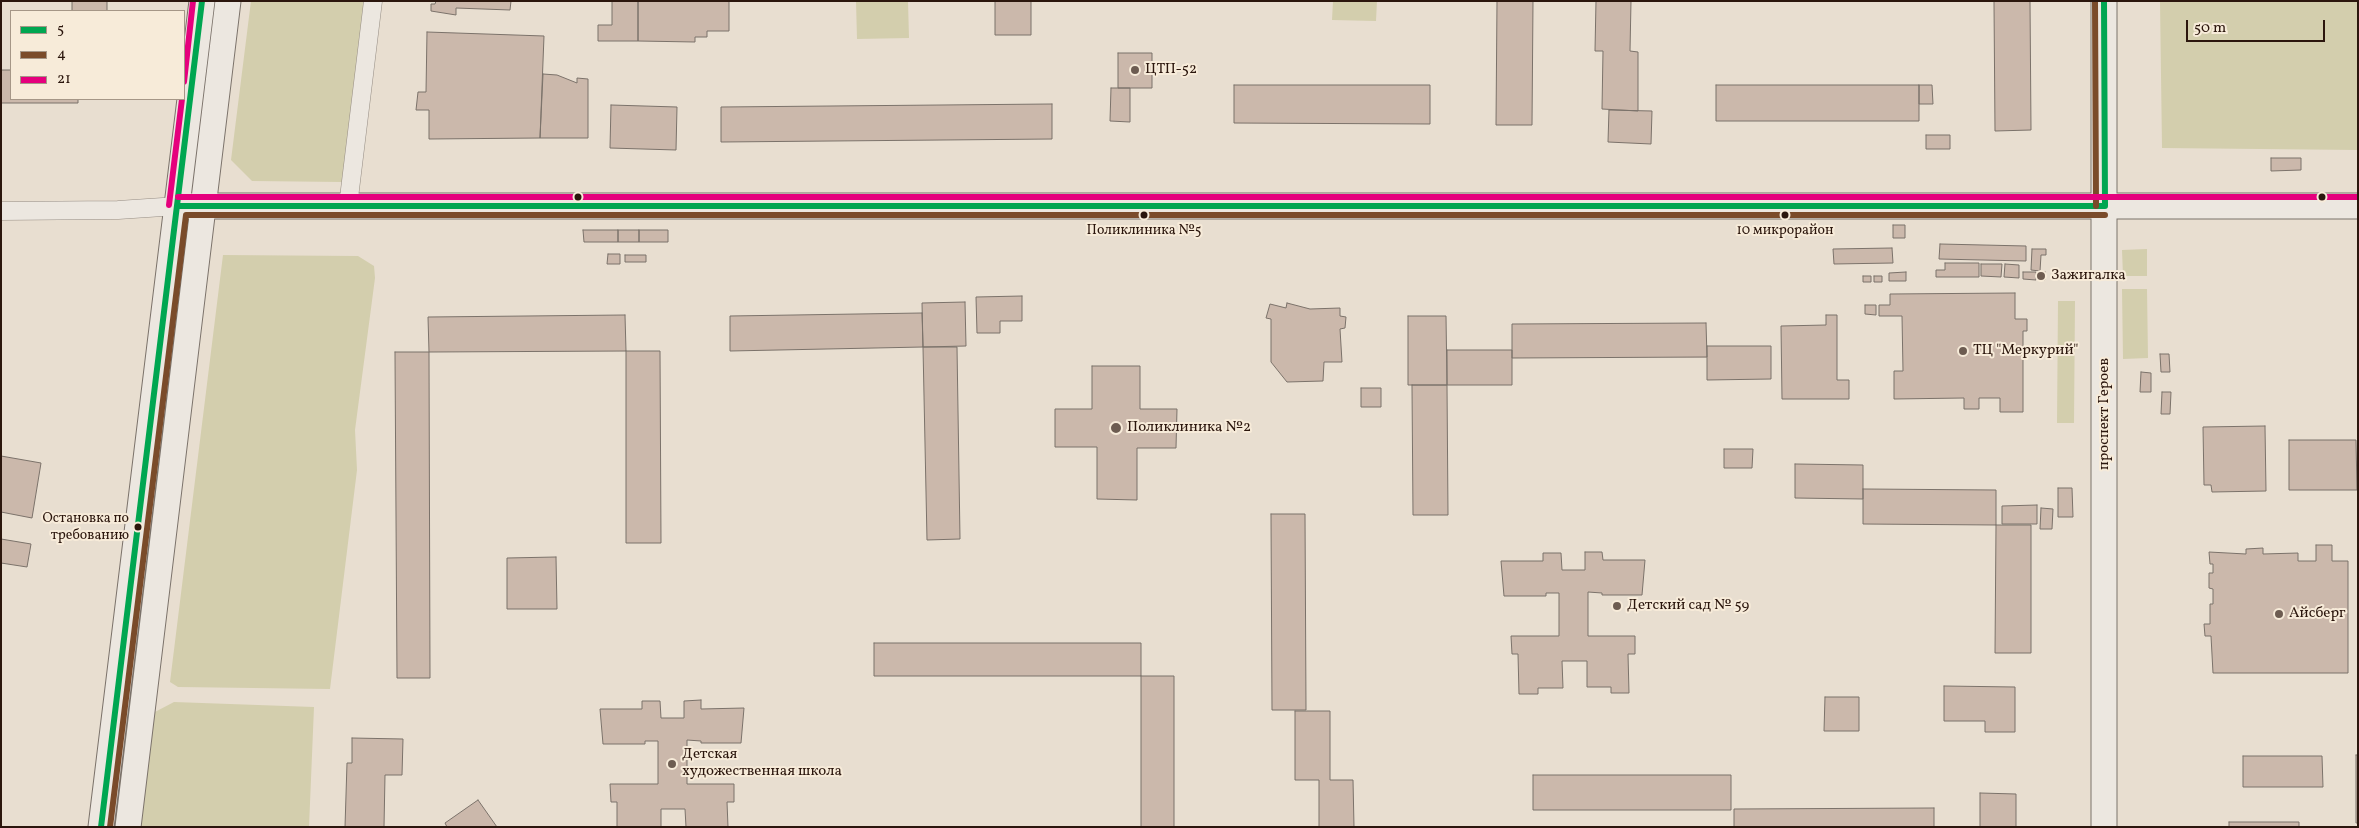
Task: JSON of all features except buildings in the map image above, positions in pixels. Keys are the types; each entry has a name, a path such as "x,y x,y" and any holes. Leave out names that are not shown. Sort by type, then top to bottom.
{"street":[{"path":"101,827 202,1"},
{"path":"128,827 228,1"},
{"path":"348,206 373,1"},
{"name":"проспект Героев","path":"2104,1 2104,827"},
{"path":"1,211 178,206 2358,206"}],"shaded area":[{"path":"251,1 365,1 342,182 252,181 231,160"},
{"path":"856,1 908,1 909,38 857,39"},
{"path":"1333,1 1377,1 1376,21 1332,20"},
{"path":"2160,1 2358,1 2358,150 2162,148"},
{"path":"2147,249 2147,276 2123,276 2122,250"},
{"path":"223,255 358,256 374,266 375,278 355,430 357,470 330,689 178,687 170,682"},
{"path":"2122,289 2147,289 2148,358 2123,359"},
{"path":"2058,301 2075,301 2074,423 2057,423"},
{"path":"174,702 314,707 309,827 139,827 153,713"}],"transit line":[{"name":"21","path":"185,73 193,1"},
{"name":"5","path":"101,827 202,1"},
{"name":"4","path":"2095,1 2096,206"},
{"name":"5","path":"2104,1 2105,206"},
{"name":"21","path":"169,205 182,100"},
{"name":"21","path":"178,197 2358,197"},
{"name":"5","path":"178,206 2105,206"},
{"name":"4","path":"110,827 186,215 2105,215"}],"place":[{"name":"ЦТП-52","path":"1135,70"},
{"name":"Поликлиника №5","path":"1144,215"},
{"name":"10 микрорайон","path":"1785,215"},
{"name":"Зажигалка","path":"2041,276"},
{"name":"ТЦ \"Меркурий\"","path":"1963,351"},
{"name":"Поликлиника №2","path":"1116,428"},
{"name":"Остановка по требованию","path":"138,527"},
{"name":"Детский сад № 59","path":"1617,606"},
{"name":"Айсберг","path":"2279,614"},
{"name":"Детская художественная школа","path":"672,764"}]}
